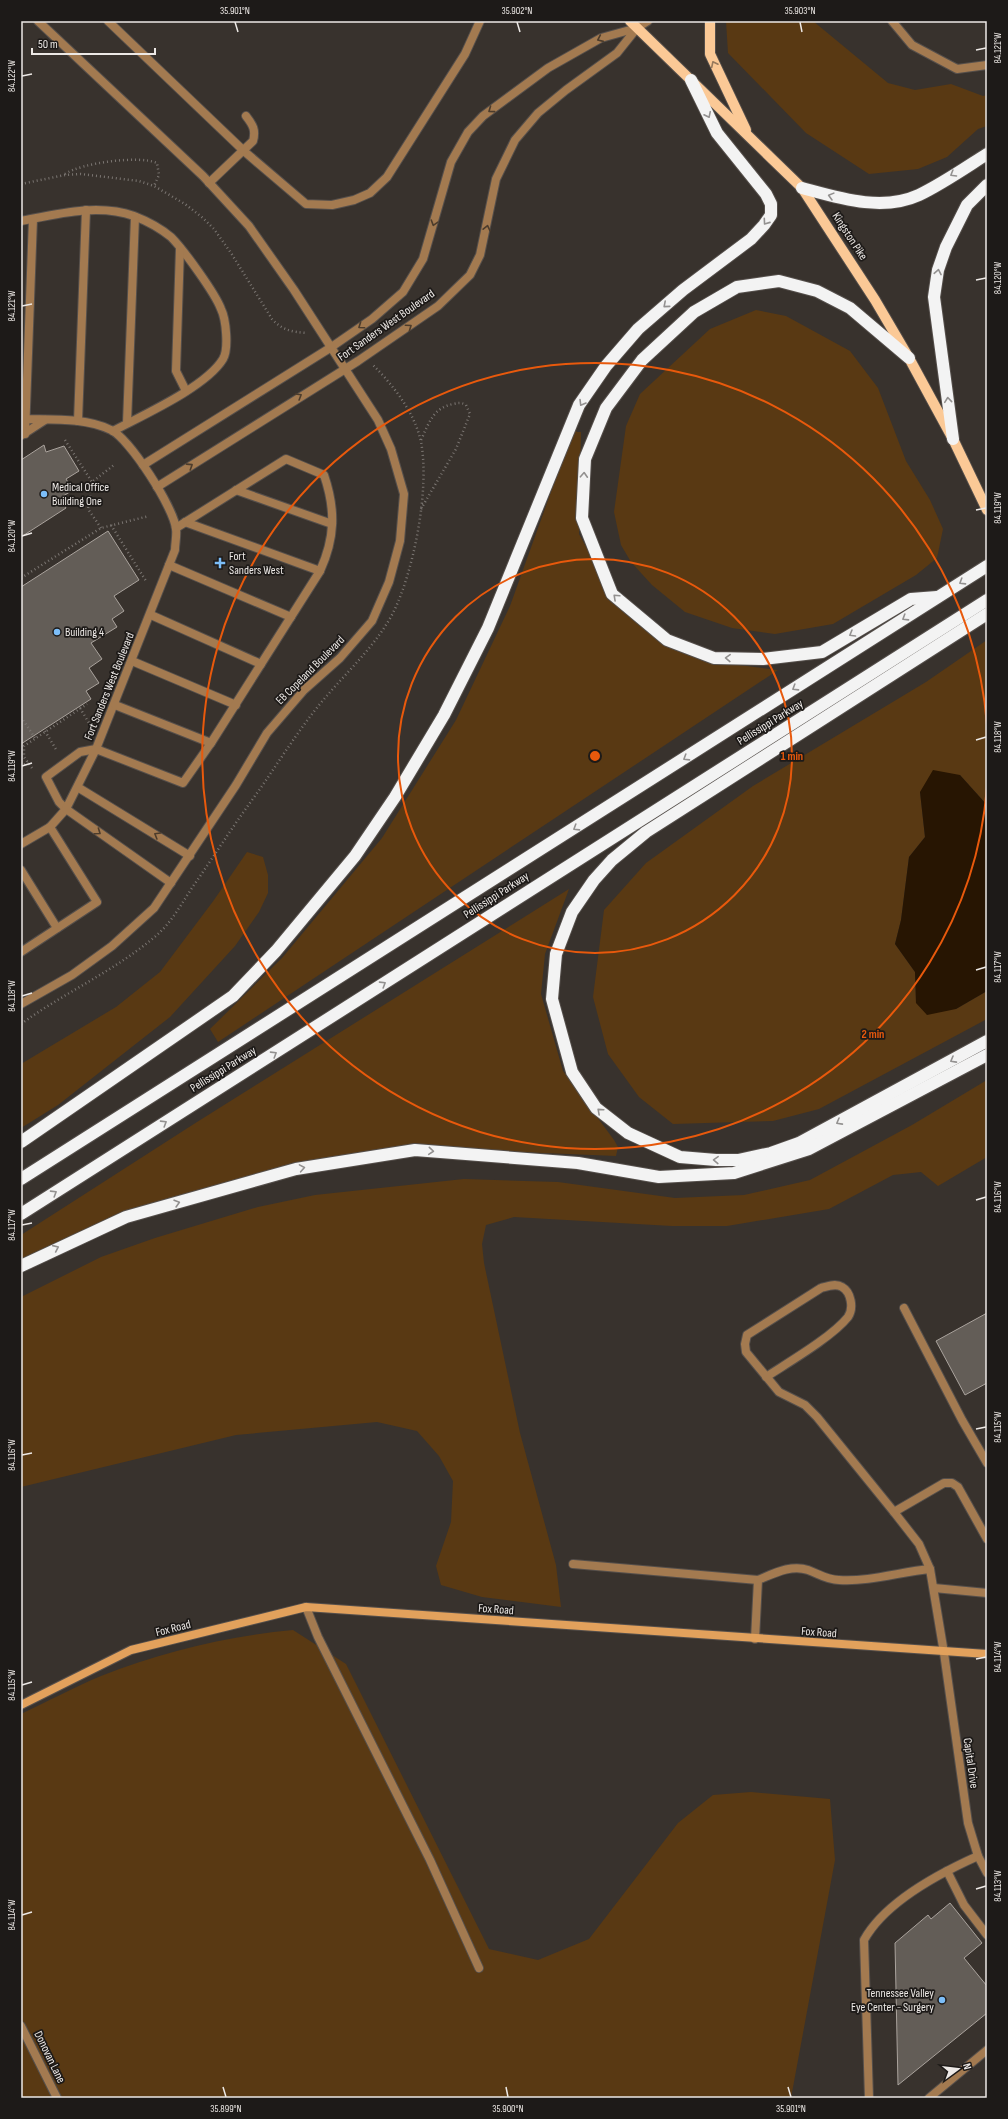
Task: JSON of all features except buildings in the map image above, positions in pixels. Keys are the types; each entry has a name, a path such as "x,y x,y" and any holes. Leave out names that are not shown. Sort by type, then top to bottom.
{"highway":[{"path":"21,1142 232,996 276,952 355,856 395,798 444,715 488,628 579,405 606,366 638,329 684,290 751,239 771,216 771,204 766,194 717,133 691,80"},
{"path":"802,188 846,200 878,204 896,201 918,196 987,154"},
{"path":"953,439 934,297 938,270 946,247 967,205 987,184"},
{"path":"909,358 850,308 817,291 779,281 737,287 688,317 642,360 606,408 585,460 582,518 612,594 667,640 714,658 763,659 822,652 911,599 938,597"},
{"name":"Pellissippi Parkway","path":"21,1179 987,566"},
{"name":"Pellissippi Parkway","path":"21,1214 987,600"},
{"path":"987,614 646,832 612,860 594,880 572,912 556,954 552,999 572,1072 596,1108 628,1134 680,1157 738,1160 771,1153 799,1143 987,1041"},
{"path":"21,1266 126,1217 296,1169 415,1150 578,1163 659,1177 734,1173 809,1149 987,1055"}],"main road":[{"path":"710,21 710,54 750,137"},
{"name":"Kingston Pike","path":"634,24 802,188 875,300 909,358 953,439 987,510"}],"street":[{"name":"EB Copeland Boulevard","path":"21,1004 72,975 112,946 154,908 190,856 268,733 304,690 340,658 372,621 389,582 400,541 404,494 392,449 378,420 330,348 294,290 249,226 210,183 38,21"},
{"path":"108,21 244,152 306,204 332,205 354,200 370,193 387,178 465,54 480,21"},
{"path":"634,24 648,21"},
{"path":"892,21 912,45 957,69 987,65"},
{"name":"Fort Sanders West Boulevard","path":"143,464 330,348 372,319 403,292 423,259 451,162 468,132 478,121 548,68 601,38 634,24"},
{"name":"Fort Sanders West Boulevard","path":"157,487 344,369 438,306 470,275 480,254 496,179 514,140 538,113 566,90 617,53 634,24"},
{"path":"210,183 244,152 253,141 255,134 253,125 246,116"},
{"path":"78,422 86,210"},
{"path":"21,221 86,210 135,217 155,226 171,238 180,248 221,307 226,329 225,357 219,365 186,391 113,431"},
{"path":"127,423 135,217"},
{"path":"23,435 33,219"},
{"path":"180,248 176,371 186,391"},
{"name":"Fort Sanders West Boulevard","path":"23,419 45,419 91,423 113,431 129,446 143,464 157,487 176,528 175,550 115,705 96,749 80,752 46,777 59,802 66,809"},
{"path":"23,435 45,419"},
{"path":"21,844 50,827 66,809 79,788 96,749 183,782 236,705 320,571 328,554 333,532 332,509 324,475 286,459 176,528"},
{"path":"236,490 332,524"},
{"path":"185,522 320,571"},
{"path":"169,565 291,617"},
{"path":"150,615 262,664"},
{"path":"132,661 236,705"},
{"path":"115,705 211,743"},
{"path":"79,788 190,856"},
{"path":"66,809 171,883"},
{"path":"21,952 97,902 50,827"},
{"path":"21,870 57,928"},
{"name":"Capital Drive","path":"766,1377 838,1327 849,1315 852,1306 850,1298 842,1286 832,1285 821,1288 747,1335 745,1344 746,1352 766,1377 779,1392 805,1405 817,1417 918,1544 930,1569 944,1653 968,1823 978,1856 987,1872"},
{"path":"904,1308 962,1420 987,1463"},
{"path":"894,1512 944,1482 952,1483 958,1487 987,1539"},
{"path":"573,1564 758,1580 797,1567 808,1570 821,1577 839,1580 857,1580 930,1569"},
{"path":"755,1639 758,1580"},
{"path":"934,1588 987,1593"},
{"path":"306,1607 318,1637 430,1860 478,1968"},
{"name":"Fox Road","path":"21,1705 131,1650 306,1607 944,1653 987,1654"},
{"path":"869,2098 864,1940 871,1928 910,1893 947,1871 978,1856"},
{"path":"947,1871 964,1905 987,1935"},
{"name":"Donovan Lane","path":"21,2026 57,2098"},
{"path":"929,2098 987,2050"}],"path":[{"path":"65,174 73,169 95,163 145,160 157,163 159,175 154,186"},
{"path":"21,184 65,174 81,174 139,181 154,186 185,204 214,229 231,253 272,319 280,328 307,334"},
{"path":"373,364 400,398 411,417 421,440 432,415 436,411 445,406 458,403 466,405 469,409 467,424 456,449 419,511"},
{"path":"64,440 92,482 88,509 101,528"},
{"path":"92,482 114,465"},
{"path":"21,578 101,528 148,516"},
{"path":"111,525 146,581"},
{"path":"32,768 24,757 24,746 87,704"},
{"path":"80,708 89,723"},
{"path":"21,717 35,738"},
{"path":"45,731 57,751"},
{"path":"21,767 28,762"}],"shaded area":[{"path":"726,21 813,21 888,83 915,90 951,84 983,96 987,95 987,126 978,129 947,157 918,169 869,174 806,133 728,53"},
{"path":"756,310 786,316 850,351 878,388 906,461 930,500 943,529 937,558 916,575 833,624 775,634 732,628 685,612 652,585 631,562 621,545 614,512 626,426 640,394 710,329"},
{"path":"574,428 577,432 581,432 579,534 618,605 647,629 700,660 778,670 218,1042 210,1029 282,958 382,838 456,720 510,606"},
{"path":"987,640 987,805 960,775 920,792 925,837 909,857 901,920 895,944 915,972 916,1003 956,1009 987,991 987,1019 819,1109 773,1121 673,1124 639,1097 608,1054 593,997 604,910 646,863 753,786 926,682"},
{"path":"933,770 960,775 987,805 987,991 956,1009 927,1015 916,1003 915,972 895,944 901,920 909,857 925,837 920,792"},
{"path":"247,852 263,857 268,875 268,893 259,912 235,946 170,1017 58,1105 21,1128 21,1064 116,1007 160,972 214,900"},
{"path":"569,889 545,954 541,994 563,1071 614,1140 618,1147 616,1156 402,1147 279,1169 159,1201 21,1263 21,1235 197,1122"},
{"path":"987,1080 987,1157 938,1186 921,1172 893,1175 829,1209 727,1226 672,1226 514,1217 486,1225 482,1244 484,1263 520,1433 556,1565 561,1607 482,1597 441,1585 436,1566 451,1522 453,1481 439,1456 417,1431 377,1422 236,1435 21,1487 21,1297 101,1257 155,1238 258,1207 315,1195 464,1179 558,1182 675,1198 744,1195 810,1180 912,1125"},
{"path":"293,1630 346,1664 489,1949 538,1960 589,1939 678,1823 713,1795 751,1792 830,1799 835,1860 791,2098 21,2098 21,1714 91,1680 124,1667 171,1652 244,1636"}],"place":[{"name":"Medical Office Building One","path":"44,494"},
{"name":"Fort Sanders West","path":"220,563"},
{"name":"Building 4","path":"57,632"},
{"name":"Tennessee Valley Eye Center - Surgery","path":"942,2000"}]}
